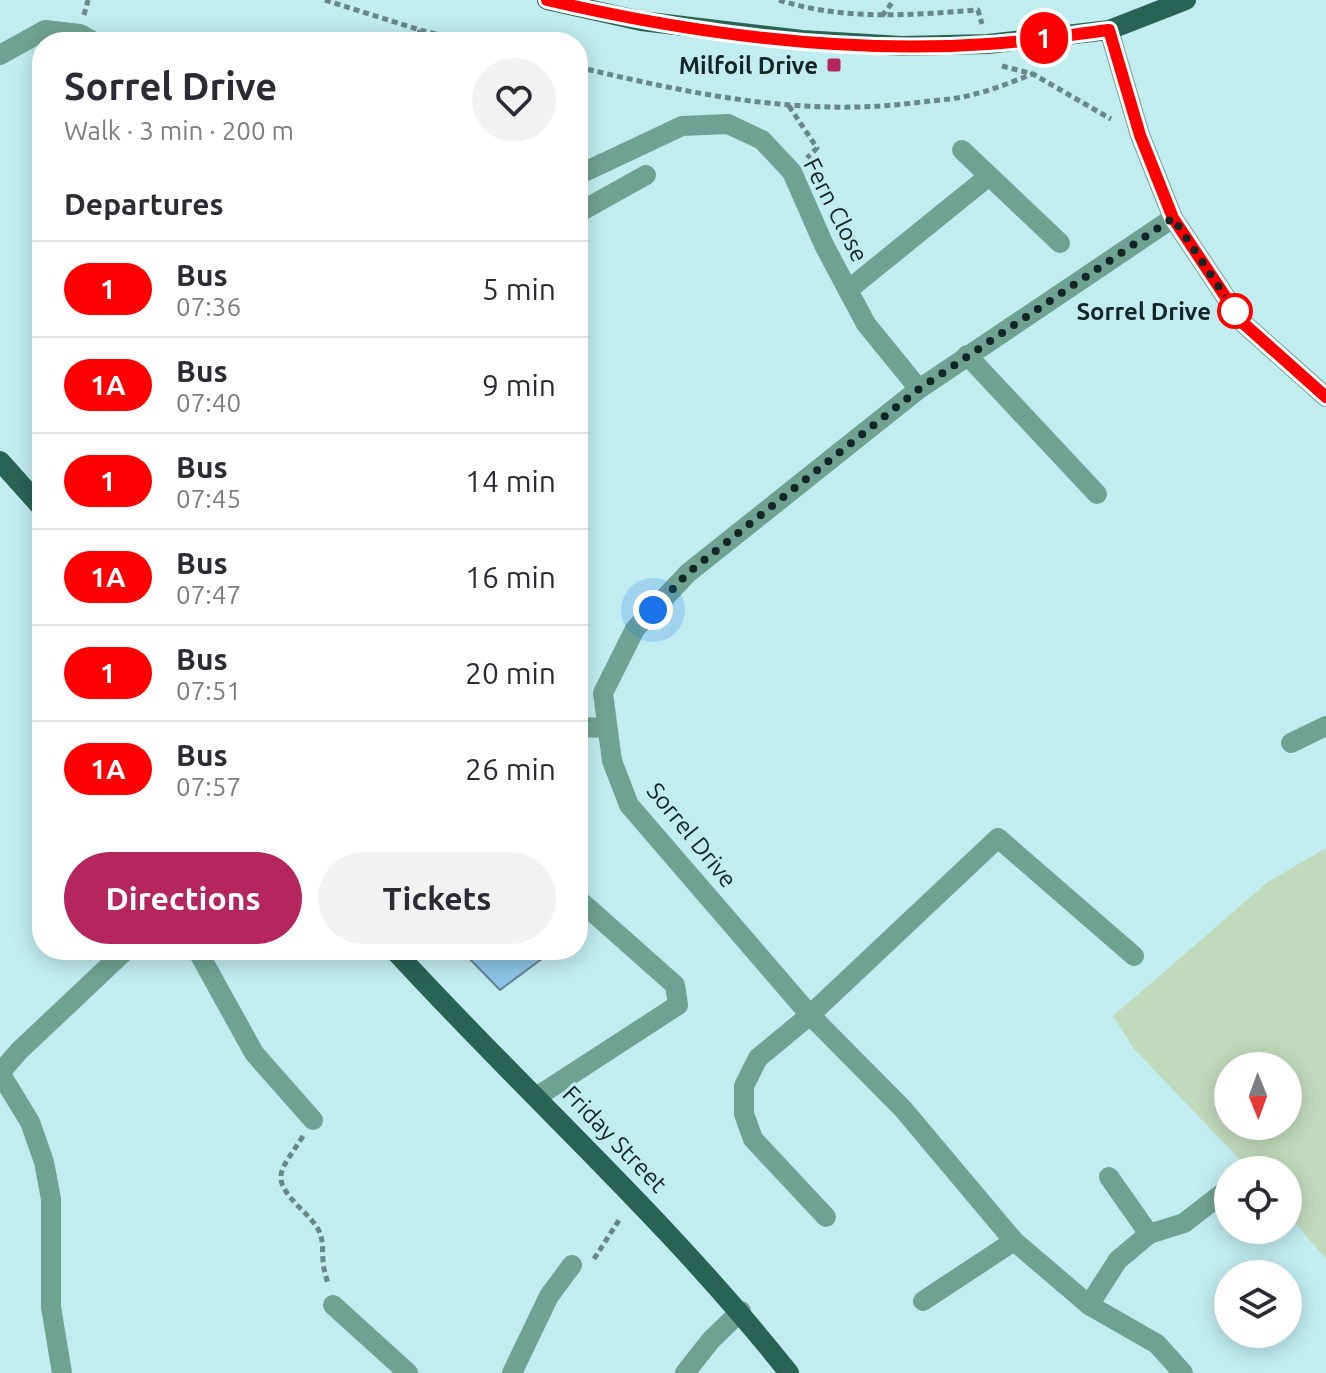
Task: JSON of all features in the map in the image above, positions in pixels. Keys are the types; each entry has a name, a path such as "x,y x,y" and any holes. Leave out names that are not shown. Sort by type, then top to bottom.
{"main road":[{"path":"547,0 641,21 802,40 902,46 988,44 1109,30 1186,0"},
{"path":"0,461 32,497"},
{"name":"Friday Street","path":"403,960 634,1196 741,1311 789,1373"}],"street":[{"path":"1109,30 1140,135 1173,218 1243,323 1326,397"},
{"path":"41,32 62,32"},
{"path":"0,55 32,37"},
{"name":"Fern Close","path":"588,170 682,126 728,124 762,140 792,172 824,245 866,324 919,389"},
{"path":"962,150 1060,243"},
{"path":"588,207 646,175"},
{"path":"848,290 989,176"},
{"name":"Sorrel Drive","path":"1173,218 919,389 688,573 635,629 603,693 612,761 629,805 810,1015 903,1109 1014,1241 1089,1305 1157,1344 1183,1373"},
{"path":"967,355 1097,494"},
{"path":"1291,743 1326,726"},
{"path":"588,727 606,728"},
{"path":"826,1217 753,1139 744,1114 744,1086 758,1058 810,1015 998,838 1134,956"},
{"path":"538,1096 678,1005 675,985 588,908"},
{"path":"62,1373 51,1307 51,1199 44,1162 30,1122 0,1073 19,1051 115,960"},
{"path":"203,960 254,1053 313,1120"},
{"path":"1109,1177 1149,1234"},
{"path":"1089,1305 1118,1260 1149,1234 1184,1223 1214,1200"},
{"path":"923,1301 1014,1241"},
{"path":"512,1373 549,1296 572,1265"},
{"path":"333,1305 408,1373"},
{"path":"685,1373 711,1340 741,1311"}],"path":[{"path":"325,0 428,32"},
{"path":"779,0 882,17 978,10 994,63 1033,74 1140,135"},
{"path":"882,17 894,0"},
{"path":"588,69 665,88 789,106 885,107 973,95 1033,74"},
{"path":"789,106 817,148 792,172"},
{"path":"313,1120 283,1168 280,1182 282,1190 320,1232 333,1305"},
{"path":"572,1265 593,1259 634,1196"}],"green space":[{"path":"1326,848 1326,1259 1302,1231 1302,1156 1237,1156 1221,1140 1302,1140 1302,1052 1214,1052 1214,1132 1134,1049 1113,1016 1268,882"}],"building":[{"path":"471,960 540,960 500,990"}],"bus line":[{"name":"1","path":"547,0 641,21 802,40 902,46 988,44 1109,30 1140,135 1173,218 1243,323 1326,397"}],"place":[{"name":"Milfoil Drive","path":"834,65"},
{"name":"Sorrel Drive","path":"1235,311"}],"route":[{"path":"653,610 688,573 919,389 1173,218 1235,311"}]}
